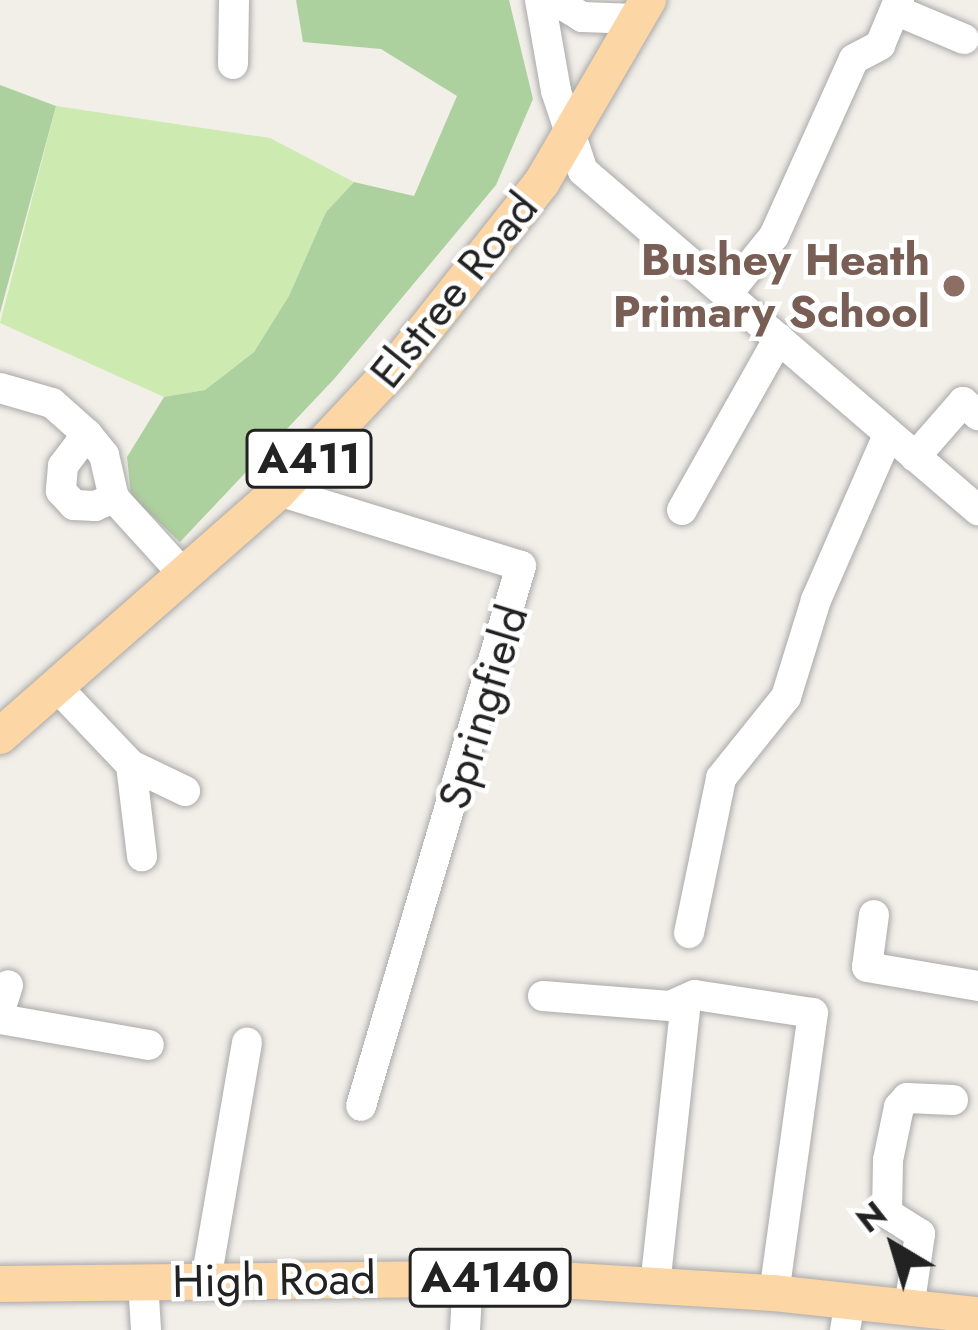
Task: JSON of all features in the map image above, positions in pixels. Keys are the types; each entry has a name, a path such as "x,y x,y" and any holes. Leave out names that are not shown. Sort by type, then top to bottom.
{"main road":[{"name":"Elstree Road","path":"0,736 279,491 397,365 542,182 642,10"},
{"name":"High Road","path":"0,1284 468,1277 774,1293 848,1317 909,1309 978,1315"}],"street":[{"path":"233,64 234,0"},
{"path":"540,0 568,136 583,170 978,510"},
{"path":"554,0 582,17 642,10"},
{"path":"728,293 774,236 854,59 880,45 897,5 964,39"},
{"path":"682,510 779,338"},
{"path":"0,388 52,403 87,434 104,455 114,497 184,575"},
{"path":"915,457 963,402 978,415"},
{"path":"87,434 64,466 61,491 74,506 95,506 114,497"},
{"path":"688,933 721,778 786,697 816,600 888,436"},
{"name":"Springfield","path":"279,491 521,566 395,1004 383,1020 361,1106"},
{"path":"55,685 131,765 185,791"},
{"path":"131,765 142,856"},
{"path":"874,915 867,967 978,986"},
{"path":"543,996 670,1006 695,995 813,1013 774,1293"},
{"path":"655,1286 686,1000"},
{"path":"0,1019 149,1045"},
{"path":"206,1280 247,1043"},
{"path":"909,1309 920,1234 887,1214 895,1125 908,1098 953,1100"},
{"path":"465,1330 468,1277"},
{"path":"143,1282 146,1330"}],"green space":[{"path":"296,0 509,0 533,99 496,185 335,378 180,542 131,496 127,457 164,397 205,390 254,352 289,296 326,212 354,182 414,196 457,96 381,49 303,42"},
{"path":"0,85 56,106 0,313"},
{"path":"56,106 270,138 354,182 326,212 289,297 254,352 205,390 164,397 0,323"}],"place":[{"name":"Bushey Heath Primary School","path":"954,286"}]}
